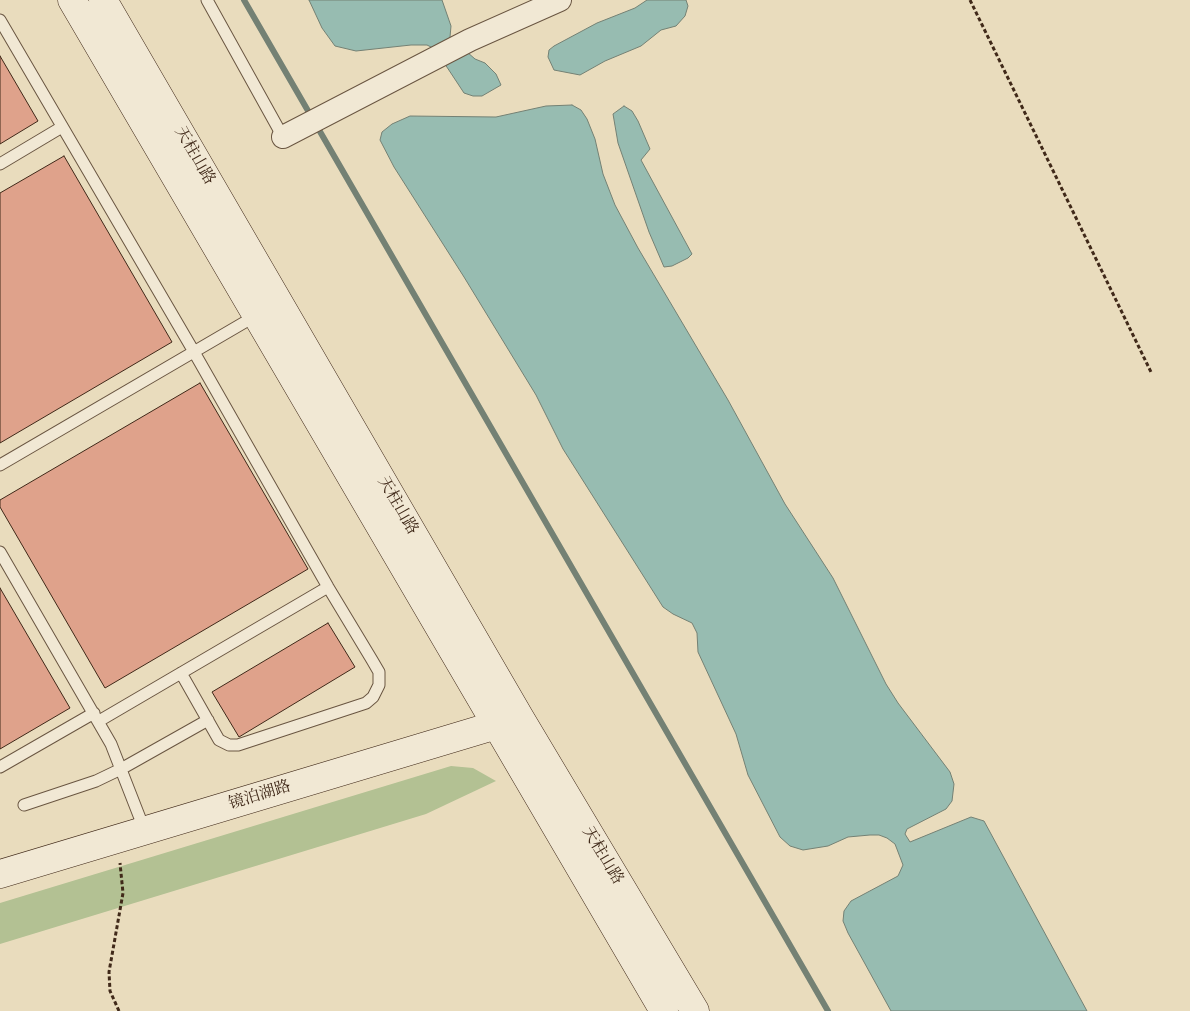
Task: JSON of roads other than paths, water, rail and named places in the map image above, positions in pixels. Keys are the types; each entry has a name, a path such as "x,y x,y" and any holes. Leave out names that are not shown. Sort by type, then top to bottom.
{"street":[{"name":"天柱山路","path":"72,0 257,315 508,722 695,1011"},
{"name":"天柱山路","path":"102,0 508,722 664,1011"},
{"path":"283,137 470,40 560,0"},
{"name":"镜泊湖路","path":"0,874 508,722"}],"lane":[{"path":"207,0 283,137"},
{"path":"0,20 379,672 379,684 373,697 366,703 238,745 229,745 219,740 181,673"},
{"path":"0,164 62,127"},
{"path":"0,465 257,315"},
{"path":"0,552 97,717 111,744 145,831"},
{"path":"0,767 181,673 328,587"},
{"path":"24,805 96,781 208,720"}],"water":[{"path":"309,0 442,0 451,26 450,37 475,59 485,63 496,74 501,85 482,96 464,93 435,49 427,45 356,51 335,46 322,28"},
{"path":"647,0 686,0 688,6 685,16 676,26 661,30 641,46 605,61 580,75 554,70 548,57 549,50 554,46 597,23 635,8"},
{"path":"572,105 581,110 587,119 595,139 603,174 615,205 638,248 728,400 785,504 833,578 886,684 950,772 954,784 952,801 946,809 907,829 905,834 910,842 971,817 984,821 1087,1011 891,1011 843,921 844,911 851,901 898,876 903,865 895,844 879,835 870,835 848,837 828,846 803,850 790,846 780,837 748,775 736,734 698,652 697,633 692,623 663,607 563,449 536,395 394,167 380,140 382,132 392,124 410,116 496,117 546,106"},
{"path":"624,106 632,111 650,149 641,160 692,254 672,266 664,267 649,232 618,143 613,114"}],"waterway":[{"path":"244,0 828,1011"}]}
